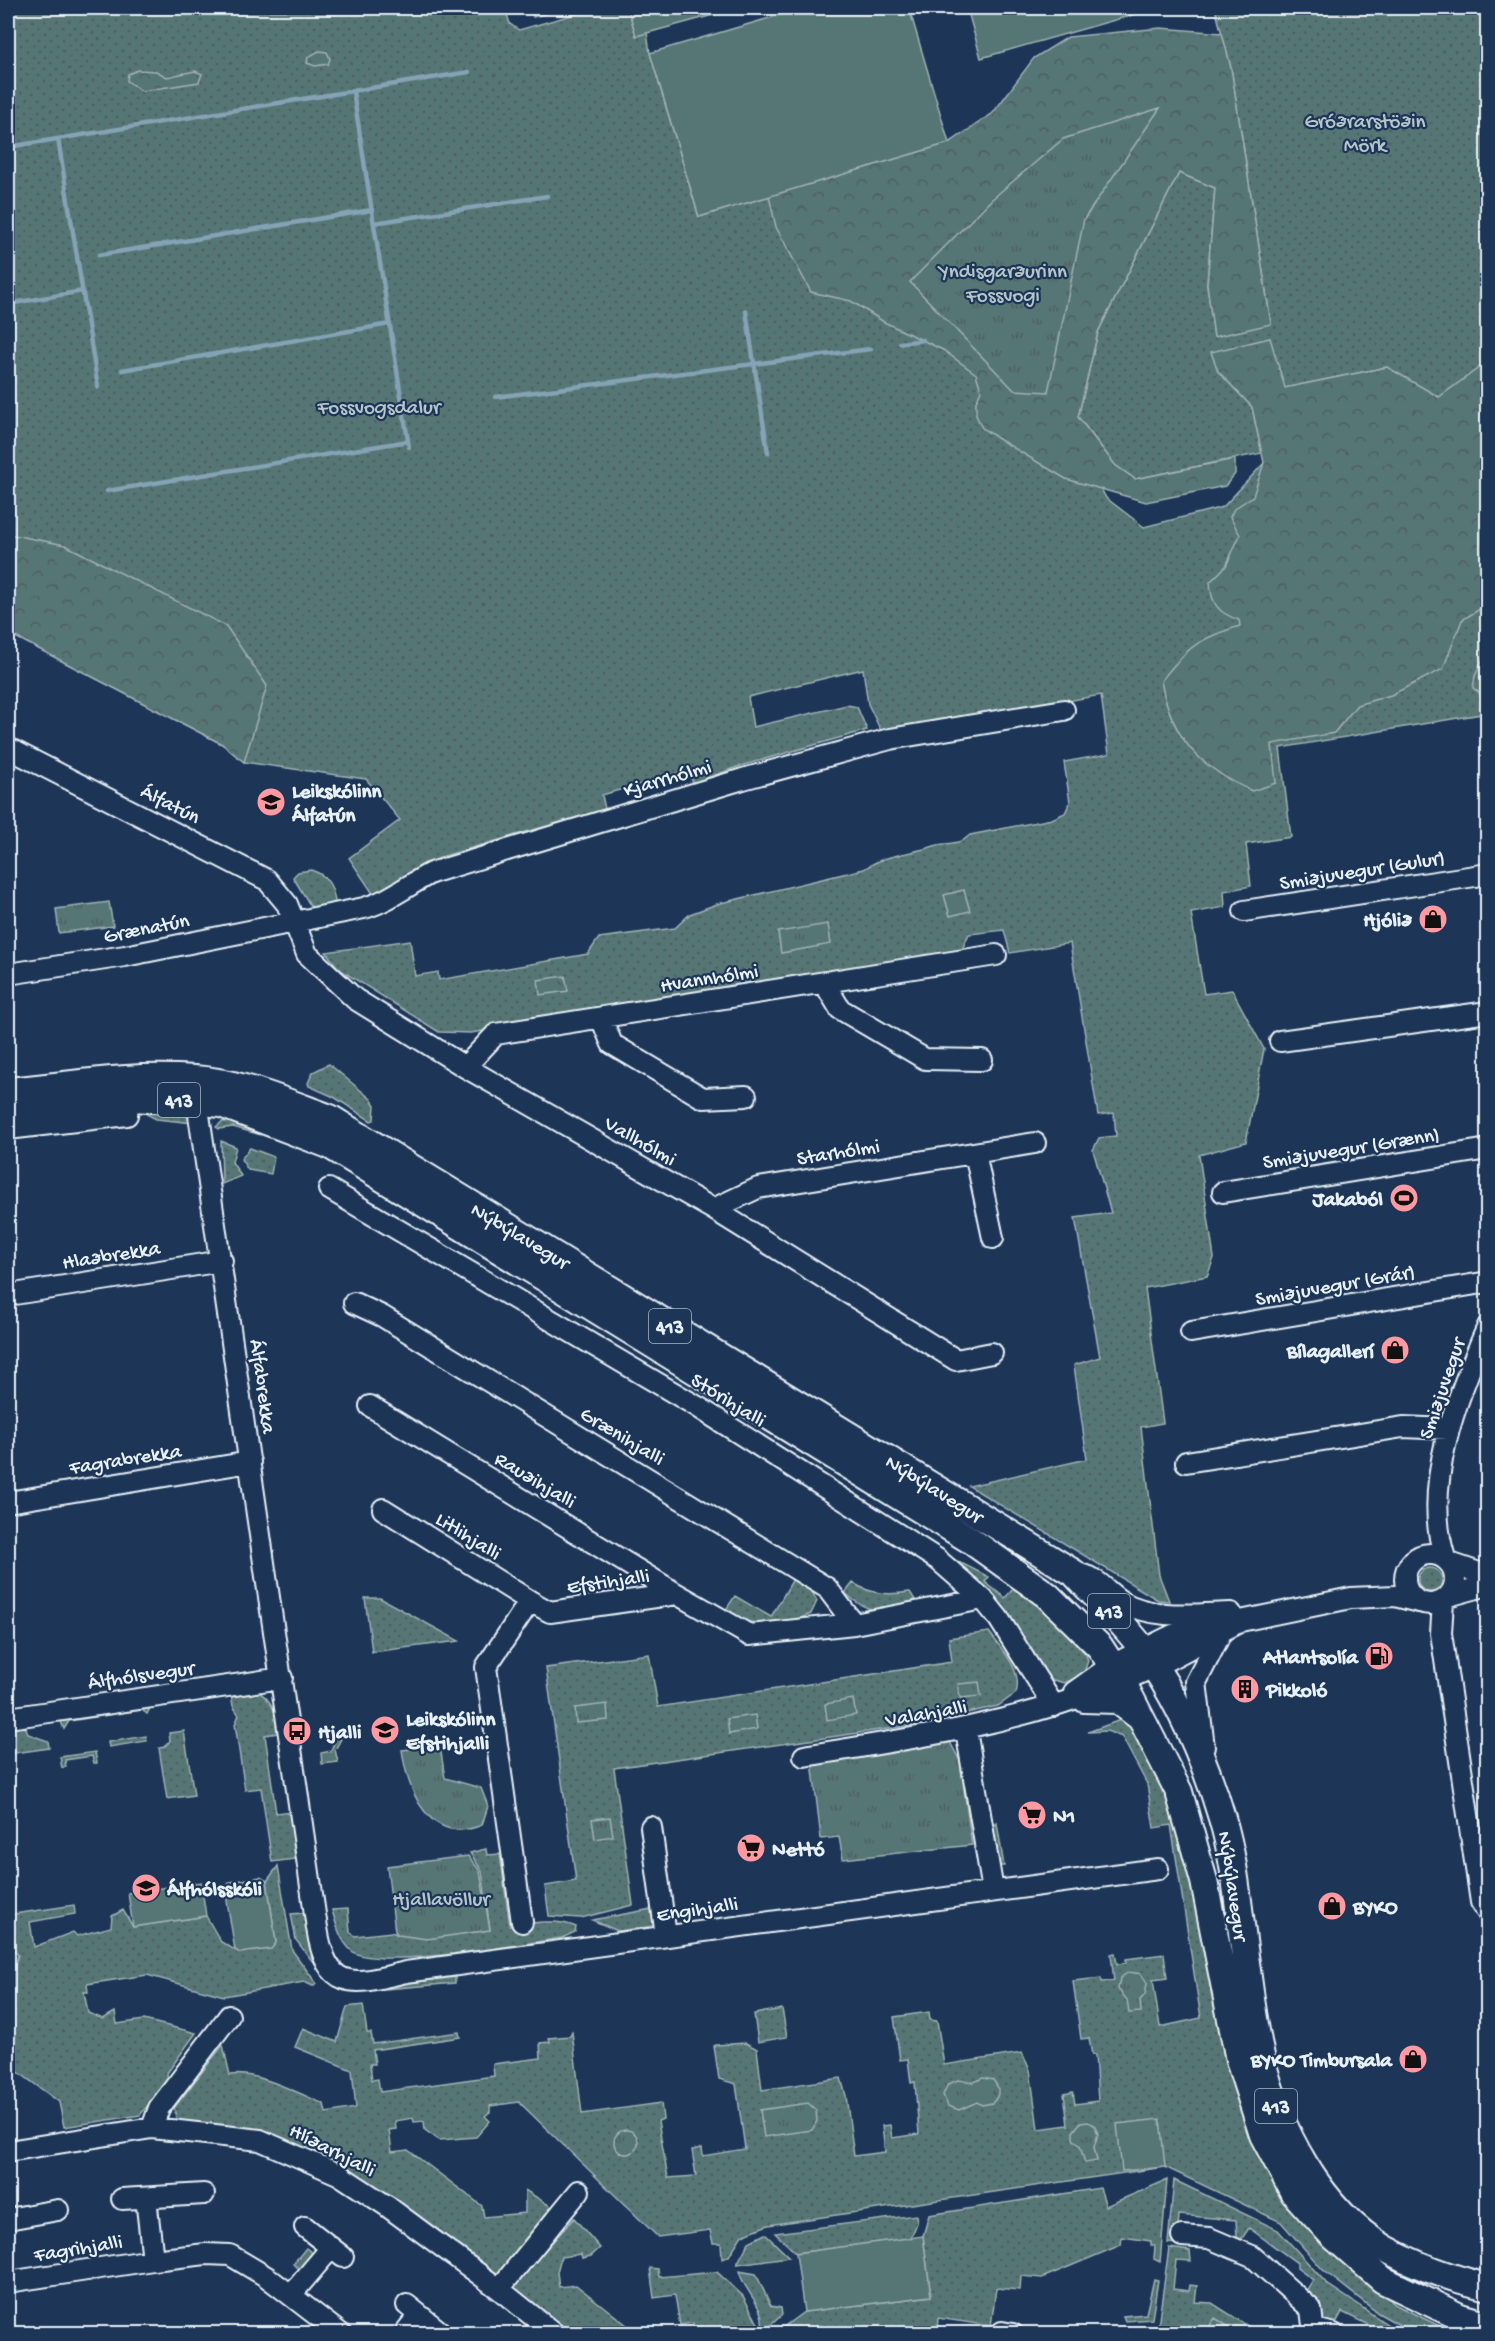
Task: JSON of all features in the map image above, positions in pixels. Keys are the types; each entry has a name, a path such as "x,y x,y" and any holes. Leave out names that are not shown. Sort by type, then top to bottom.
{"main road":[{"name":"Nýbýlavegur","path":"8,1091 123,1079 194,1078 260,1092 330,1118 1074,1573 1148,1657 1180,1714 1208,1774 1223,1820 1236,1873 1244,1946 1261,2056 1280,2117 1304,2164 1340,2211 1384,2248 1443,2274 1488,2287"},
{"name":"Nýbýlavegur","path":"8,1110 129,1098 197,1101 230,1107 290,1128 342,1152 969,1540 1047,1595 1100,1647 1147,1728 1179,1792 1204,1881 1239,2060 1263,2135 1294,2193 1333,2236 1383,2280 1460,2317 1488,2325"},
{"path":"1460,2317 1486,2334"}],"street":[{"name":"Kjarrhólmi","path":"293,922 383,903 406,886 431,873 609,818 890,739 1064,710"},
{"name":"Álfatún","path":"8,748 267,879 282,895 293,922"},
{"name":"Smiðjuvegur (Gulur)","path":"1244,911 1488,874"},
{"name":"Grænatún","path":"8,974 125,956 293,922"},
{"name":"Vallhólmi","path":"293,922 307,954 355,999 465,1067 713,1209 956,1360 992,1353"},
{"name":"Hvannhólmi","path":"465,1067 496,1034 825,984 996,955"},
{"path":"825,984 840,1009 925,1059 982,1060"},
{"path":"1280,1041 1488,1012"},
{"path":"601,1018 612,1044 703,1098 746,1096"},
{"path":"8,1129 127,1115 129,1098"},
{"name":"Álfabrekka","path":"197,1101 282,1678"},
{"name":"Starhólmi","path":"713,1209 758,1188 1035,1143"},
{"name":"Smiðjuvegur (Grænn)","path":"1223,1192 1488,1149"},
{"path":"975,1153 993,1238"},
{"name":"Stórihjalli","path":"329,1189 708,1414 937,1559 983,1599 999,1619 1054,1706"},
{"name":"Hlaðbrekka","path":"8,1295 222,1261"},
{"name":"Smiðjuvegur (Grár)","path":"1191,1332 1488,1282"},
{"name":"Grænihjalli","path":"354,1303 382,1316 827,1588 854,1624"},
{"name":"Smiðjuvegur","path":"1414,1560 1429,1535 1438,1501 1448,1429 1488,1326"},
{"name":"Rauðihjalli","path":"370,1406 677,1594"},
{"path":"1186,1462 1403,1427 1448,1429"},
{"name":"Fagrabrekka","path":"8,1502 250,1462"},
{"name":"Smiðjuvegur","path":"1438,1501 1438,1534 1447,1561"},
{"name":"Litlihjalli","path":"383,1509 530,1600"},
{"path":"1351,1598 1387,1582 1414,1560 1432,1554 1488,1576"},
{"path":"1414,1560 1405,1577 1405,1584 1412,1597 1434,1601 1455,1584 1455,1576 1447,1561"},
{"path":"1074,1573 1094,1578 1122,1601 1161,1614 1273,1613"},
{"path":"1148,1657 1173,1635 1273,1613 1351,1598 1395,1596 1434,1601 1488,1585"},
{"name":"Efstihjalli","path":"530,1600 550,1612 677,1594 749,1635 854,1624 983,1599"},
{"path":"522,1922 486,1667 530,1600"},
{"path":"1434,1601 1441,1633 1481,1902 1488,1913"},
{"path":"1148,1657 1241,1621"},
{"path":"1208,1774 1196,1682 1222,1630"},
{"name":"Valahjalli","path":"804,1756 966,1730 1054,1706 1148,1657"},
{"name":"Álfhólsvegur","path":"8,1718 282,1678"},
{"name":"Engihjalli","path":"282,1678 322,1954 333,1972 340,1978 360,1982 406,1972 1158,1869"},
{"name":"Nýbýlavegur","path":"1054,1706 1093,1700 1116,1703 1136,1715 1147,1728"},
{"path":"966,1730 993,1891"},
{"path":"651,1827 666,1936"},
{"path":"153,2128 159,2108 229,2016"},
{"name":"Hlíðarhjalli","path":"8,2151 153,2128 260,2140 338,2174 387,2206 499,2289 555,2334"},
{"path":"499,2289 579,2191"},
{"name":"Fagrihjalli","path":"122,2199 204,2194"},
{"name":"Fagrihjalli","path":"146,2198 153,2260"},
{"name":"Fagrihjalli","path":"8,2219 58,2210"},
{"path":"291,2295 336,2253 305,2227"},
{"path":"1182,2236 1209,2238 1252,2256 1311,2309 1321,2332"},
{"name":"Fagrihjalli","path":"8,2277 206,2254 230,2255 267,2277 341,2334"},
{"path":"404,2334 413,2310 442,2334"}],"green space":[{"name":"Fossvogsdalur","path":"441,8 505,8 510,24 519,30 596,8 628,8 636,35 647,33 650,53 699,217 949,143 1048,392 1106,498 1144,527 1223,507 1264,463 1387,367 1284,388 1218,371 1252,407 1262,453 1135,479 1115,465 1078,417 1098,332 1179,173 1215,188 1207,284 1214,336 1271,323 1231,68 1215,8 1487,8 1487,713 1280,748 1291,837 1246,844 1251,886 1224,891 1225,907 1191,913 1204,994 1232,990 1264,1049 1246,1142 1199,1155 1214,1258 1207,1276 1145,1288 1163,1423 1141,1427 1159,1575 1169,1601 1158,1600 969,1486 1087,1459 1074,1365 1100,1357 1075,1218 1111,1213 1093,1150 1099,1138 1116,1136 1114,1113 1098,1115 1070,943 1010,953 1004,930 969,934 959,956 471,1033 439,1032 339,969 326,952 410,940 415,976 438,972 439,980 588,954 599,938 675,928 690,914 717,904 864,869 888,858 961,841 970,835 1052,819 1065,813 1070,802 1064,762 1109,754 1101,695 882,733 868,704 863,669 748,697 753,727 847,705 857,707 867,730 737,767 694,783 686,771 602,795 605,809 444,856 374,895 349,858 400,820 366,779 244,762 222,744 8,633 8,10 440,12"},
{"path":"531,8 566,8 533,17"},
{"path":"628,8 739,8 636,36"},
{"path":"804,8 909,8 949,143 699,217 650,53"},
{"path":"967,8 1157,8 981,58"},
{"path":"1161,28 1222,33 1231,68 1271,324 1214,337 1207,284 1215,188 1179,173 1098,332 1078,417 1115,465 1135,479 1235,459 1235,474 1225,486 1146,502 1066,479 982,428 976,415 976,402 981,390 976,374 943,350 884,322 851,301 811,292 776,227 769,196 949,143 993,113 1034,58 1068,37","holes":["1085,179 1094,205 1084,219"]},
{"path":"319,51 327,52 330,59 328,64 315,66 307,63 308,57"},
{"path":"138,70 156,71 167,77 195,71 202,74 199,82 142,91 127,81 128,74"},
{"name":"Yndisgarðurinn Fossvogi","path":"1160,108 1084,219 1048,392 1014,390 910,282 992,199 1063,139"},
{"path":"1270,338 1285,388 1387,367 1439,397 1487,362 1488,604 1462,620 1443,669 1391,695 1357,705 1334,733 1272,744 1276,783 1252,791 1217,772 1191,749 1172,719 1161,681 1194,646 1213,635 1240,626 1239,620 1217,607 1212,596 1210,582 1226,566 1240,535 1230,517 1234,509 1253,496 1264,463 1252,407 1218,371 1211,352"},
{"path":"8,534 65,545 226,626 267,686 244,762 222,744 8,633"},
{"path":"1487,652 1487,693 1481,694 1473,688 1475,676"},
{"path":"311,870 323,876 330,884 336,909 313,910 293,877 298,872"},
{"path":"964,890 970,911 950,916 944,895"},
{"path":"109,902 113,926 59,933 56,909"},
{"path":"828,924 831,944 781,953 778,932"},
{"path":"565,976 568,991 540,995 538,980"},
{"path":"329,1064 371,1099 375,1105 374,1120 371,1121 334,1097 309,1086 313,1072"},
{"path":"144,1108 187,1112 194,1123 156,1119 141,1111"},
{"path":"234,1121 261,1135 233,1127 219,1129 216,1127 222,1122"},
{"path":"221,1141 236,1147 232,1162 241,1176 222,1184"},
{"path":"250,1148 274,1157 271,1174 248,1170 241,1159"},
{"path":"951,1558 989,1577 985,1582 1005,1598 1014,1588 1032,1597 1086,1654 1088,1661 1083,1675 1064,1683 1050,1679 981,1584"},
{"path":"1430,1568 1439,1571 1442,1580 1439,1589 1430,1592 1421,1589 1418,1580 1421,1571"},
{"path":"793,1579 811,1590 817,1601 811,1614 778,1623 755,1623 734,1617 725,1611 735,1596 771,1617"},
{"path":"853,1583 867,1590 881,1593 910,1592 917,1603 887,1610 871,1609 854,1601 845,1593"},
{"path":"365,1598 380,1598 459,1641 372,1652"},
{"path":"989,1632 1005,1653 1017,1676 1016,1693 998,1706 908,1726 614,1768 633,1905 581,1918 549,1916 545,1886 576,1881 546,1668 649,1654 658,1707 952,1662 949,1638"},
{"path":"979,1682 981,1696 960,1698 958,1684"},
{"path":"256,1691 270,1703 278,1721 278,1733 265,1735 276,1813 285,1812 292,1816 301,1851 295,1859 272,1862 261,1788 245,1790 235,1724 239,1715 233,1706 231,1694"},
{"path":"853,1699 856,1715 827,1720 825,1704"},
{"path":"607,1704 608,1720 576,1723 575,1708"},
{"path":"151,1706 147,1714 142,1710 69,1721 64,1729 60,1719"},
{"path":"755,1715 757,1729 729,1734 727,1719"},
{"path":"1126,1718 1161,1772 1202,1918 1226,2052 1351,2266 1396,2305 1454,2333 1414,2333 1378,2313 1323,2270 1281,2222 1165,2167 768,2225 742,2235 729,2256 722,2259 721,2243 713,2243 710,2230 658,2237 519,2102 490,2106 490,2112 485,2116 490,2121 476,2137 439,2140 425,2130 424,2121 414,2122 413,2118 395,2121 396,2129 389,2130 392,2152 408,2150 482,2206 484,2217 525,2213 525,2190 555,2209 501,2273 492,2276 353,2176 177,2123 174,2108 223,2045 230,2075 252,2076 277,2084 324,2104 326,2113 356,2108 352,2070 295,2047 303,2028 337,2042 347,2007 363,2005 367,2033 371,2033 373,2044 459,2032 460,2037 373,2050 375,2064 370,2064 372,2080 378,2079 380,2092 494,2076 493,2064 541,2058 540,2043 550,2042 549,2038 570,2036 572,2032 582,2114 661,2103 663,2119 658,2121 668,2178 696,2176 692,2150 702,2148 703,2156 745,2149 736,2084 719,2079 714,2046 716,2045 746,2043 757,2049 762,2090 841,2078 846,2096 854,2156 885,2152 882,2126 890,2125 892,2138 919,2134 915,2082 911,2083 908,2059 900,2060 894,2017 929,2012 930,2020 937,2021 944,2065 1022,2053 1030,2070 1038,2129 1068,2125 1064,2094 1073,2092 1075,2104 1098,2101 1095,2055 1092,2055 1089,2038 1081,2039 1073,1981 1101,1978 1102,1982 1114,1981 1111,1954 1115,1953 1117,1964 1126,1963 1126,1959 1164,1954 1167,1978 1153,1980 1160,2027 1201,2018 1171,1825 1154,1828 1147,1784 1122,1737 1107,1731 1088,1732"},
{"path":"8,1726 26,1728 28,1734 48,1741 49,1748 8,1754"},
{"path":"184,1731 194,1795 167,1799 159,1748 164,1747 170,1741 169,1733"},
{"path":"146,1736 147,1741 109,1747 108,1742"},
{"path":"336,1736 341,1739 335,1750 338,1762 322,1764 321,1753 331,1751"},
{"path":"950,1742 960,1761 972,1845 843,1859 839,1837 821,1839 812,1761"},
{"path":"440,1746 445,1778 481,1788 488,1806 482,1825 464,1830 448,1828 435,1822 416,1798 402,1750"},
{"path":"95,1752 97,1763 94,1763 92,1756 65,1760 66,1767 62,1768 60,1757"},
{"path":"610,1817 613,1836 595,1839 592,1819"},
{"path":"997,1823 1004,1866 998,1866 992,1828"},
{"path":"486,1849 487,1855 500,1854 510,1926 544,1922 561,1923 576,1927 575,1932 562,1938 486,1950 420,1957 366,1956 352,1951 344,1942 332,1910 348,1909 350,1932 355,1936 392,1932 398,1935 490,1930 482,1871 470,1853"},
{"name":"Hjallavöllur","path":"468,1856 480,1871 490,1930 427,1939 398,1935 395,1931 387,1866"},
{"path":"278,1866 292,1950 316,1983 313,1986 304,1982 224,1996 147,1975 87,1984 88,1992 84,1992 88,2013 103,2019 115,2012 117,2024 144,2020 196,2033 167,2073 168,2081 140,2115 64,2127 59,2102 13,2068 8,2033 8,1965 15,1964 18,1955 8,1943 8,1915 74,1905 75,1914 30,1922 34,1947 73,1932 77,1936 111,1927 112,1916 123,1910 133,1927 206,1916 221,1942 240,1953 276,1942 267,1881"},
{"path":"260,1877 267,1881 276,1943 271,1949 240,1953 235,1950 225,1888 230,1882"},
{"path":"201,1882 206,1916 133,1927 128,1893"},
{"path":"652,1909 654,1926 618,1931 592,1920"},
{"path":"303,1913 313,1962 296,1940 291,1914"},
{"path":"1129,1972 1141,1974 1147,1983 1145,1995 1140,2000 1141,2012 1129,2013 1127,2000 1118,1989 1120,1978"},
{"path":"455,1977 455,1983 362,1991 384,1986"},
{"path":"782,2009 787,2037 758,2042 754,2014"},
{"path":"983,2078 993,2080 997,2086 998,2095 992,2103 982,2105 977,2102 959,2110 948,2106 943,2095 948,2084 958,2080 974,2082"},
{"path":"808,2103 816,2110 817,2121 812,2130 764,2137 760,2110"},
{"path":"1160,2119 1165,2167 1122,2171 1117,2124"},
{"path":"1089,2122 1095,2126 1098,2134 1094,2147 1097,2161 1085,2163 1080,2146 1073,2139 1073,2132 1080,2123"},
{"path":"626,2130 631,2131 637,2137 637,2147 631,2153 626,2154 621,2153 615,2147 614,2142 615,2137 621,2131"},
{"path":"1167,2180 1160,2262 1154,2259 1155,2246 1151,2245 1151,2241 1122,2237 1121,2245 1042,2278 1021,2276 1020,2290 996,2288 991,2326 938,2318 937,2330 932,2333 775,2333 804,2312 931,2296 923,2236 929,2215 1100,2188 1106,2206"},
{"path":"1174,2180 1278,2230 1327,2284 1400,2333 1385,2333 1342,2312 1334,2327 1321,2324 1306,2291 1313,2280 1297,2268 1297,2263 1249,2228 1241,2240 1237,2237 1236,2220 1179,2215 1177,2244 1168,2243"},
{"path":"916,2215 917,2223 911,2238 796,2253 775,2233"},
{"path":"574,2218 600,2248 591,2256 582,2258 581,2254 561,2257 557,2272 559,2287 576,2285 637,2333 564,2333 509,2290"},
{"path":"765,2234 789,2257 737,2264 749,2242"},
{"path":"923,2236 931,2296 804,2312 796,2253"},
{"path":"306,2248 315,2255 302,2271 293,2264"},
{"path":"1169,2248 1190,2251 1191,2261 1176,2260 1173,2289 1189,2291 1190,2285 1197,2286 1195,2302 1212,2303 1259,2333 1157,2334"},
{"path":"650,2268 658,2269 659,2277 717,2272 743,2296 762,2331 761,2314 739,2271 756,2274 771,2306 781,2308 782,2315 763,2332 775,2333 695,2333 693,2323 680,2325 675,2295 654,2298"},
{"path":"1154,2279 1158,2280 1152,2319 1125,2321 1123,2316 1146,2314"},
{"path":"1215,2318 1238,2333 1216,2333 1208,2328"}],"waterway":[{"path":"8,147 469,72"},
{"path":"353,91 409,447"},
{"path":"58,139 98,387"},
{"path":"374,223 547,196"},
{"path":"99,255 372,210"},
{"path":"8,304 83,291"},
{"path":"746,311 768,453"},
{"path":"122,370 390,324"},
{"path":"900,343 923,340"},
{"path":"495,397 871,349"},
{"path":"107,491 408,441"}],"place":[{"name":"Leikskólinn Álfatún","path":"271,802"},
{"name":"Hjólið","path":"1433,919"},
{"name":"Jakaból","path":"1404,1198"},
{"name":"Bílagallerí","path":"1395,1350"},
{"name":"Atlantsolía","path":"1379,1656"},
{"name":"Pikkoló","path":"1245,1689"},
{"name":"Leikskólinn Efstihjalli","path":"385,1730"},
{"name":"Hjalli","path":"297,1731"},
{"name":"N1","path":"1032,1815"},
{"name":"Nettó","path":"751,1848"},
{"name":"Álfhólsskóli","path":"146,1888"},
{"name":"BYKO","path":"1332,1906"},
{"name":"BYKO Timbursala","path":"1413,2059"}],"park label":[{"name":"Gróðrarstöðin Mörk","path":"1365,132"}]}
